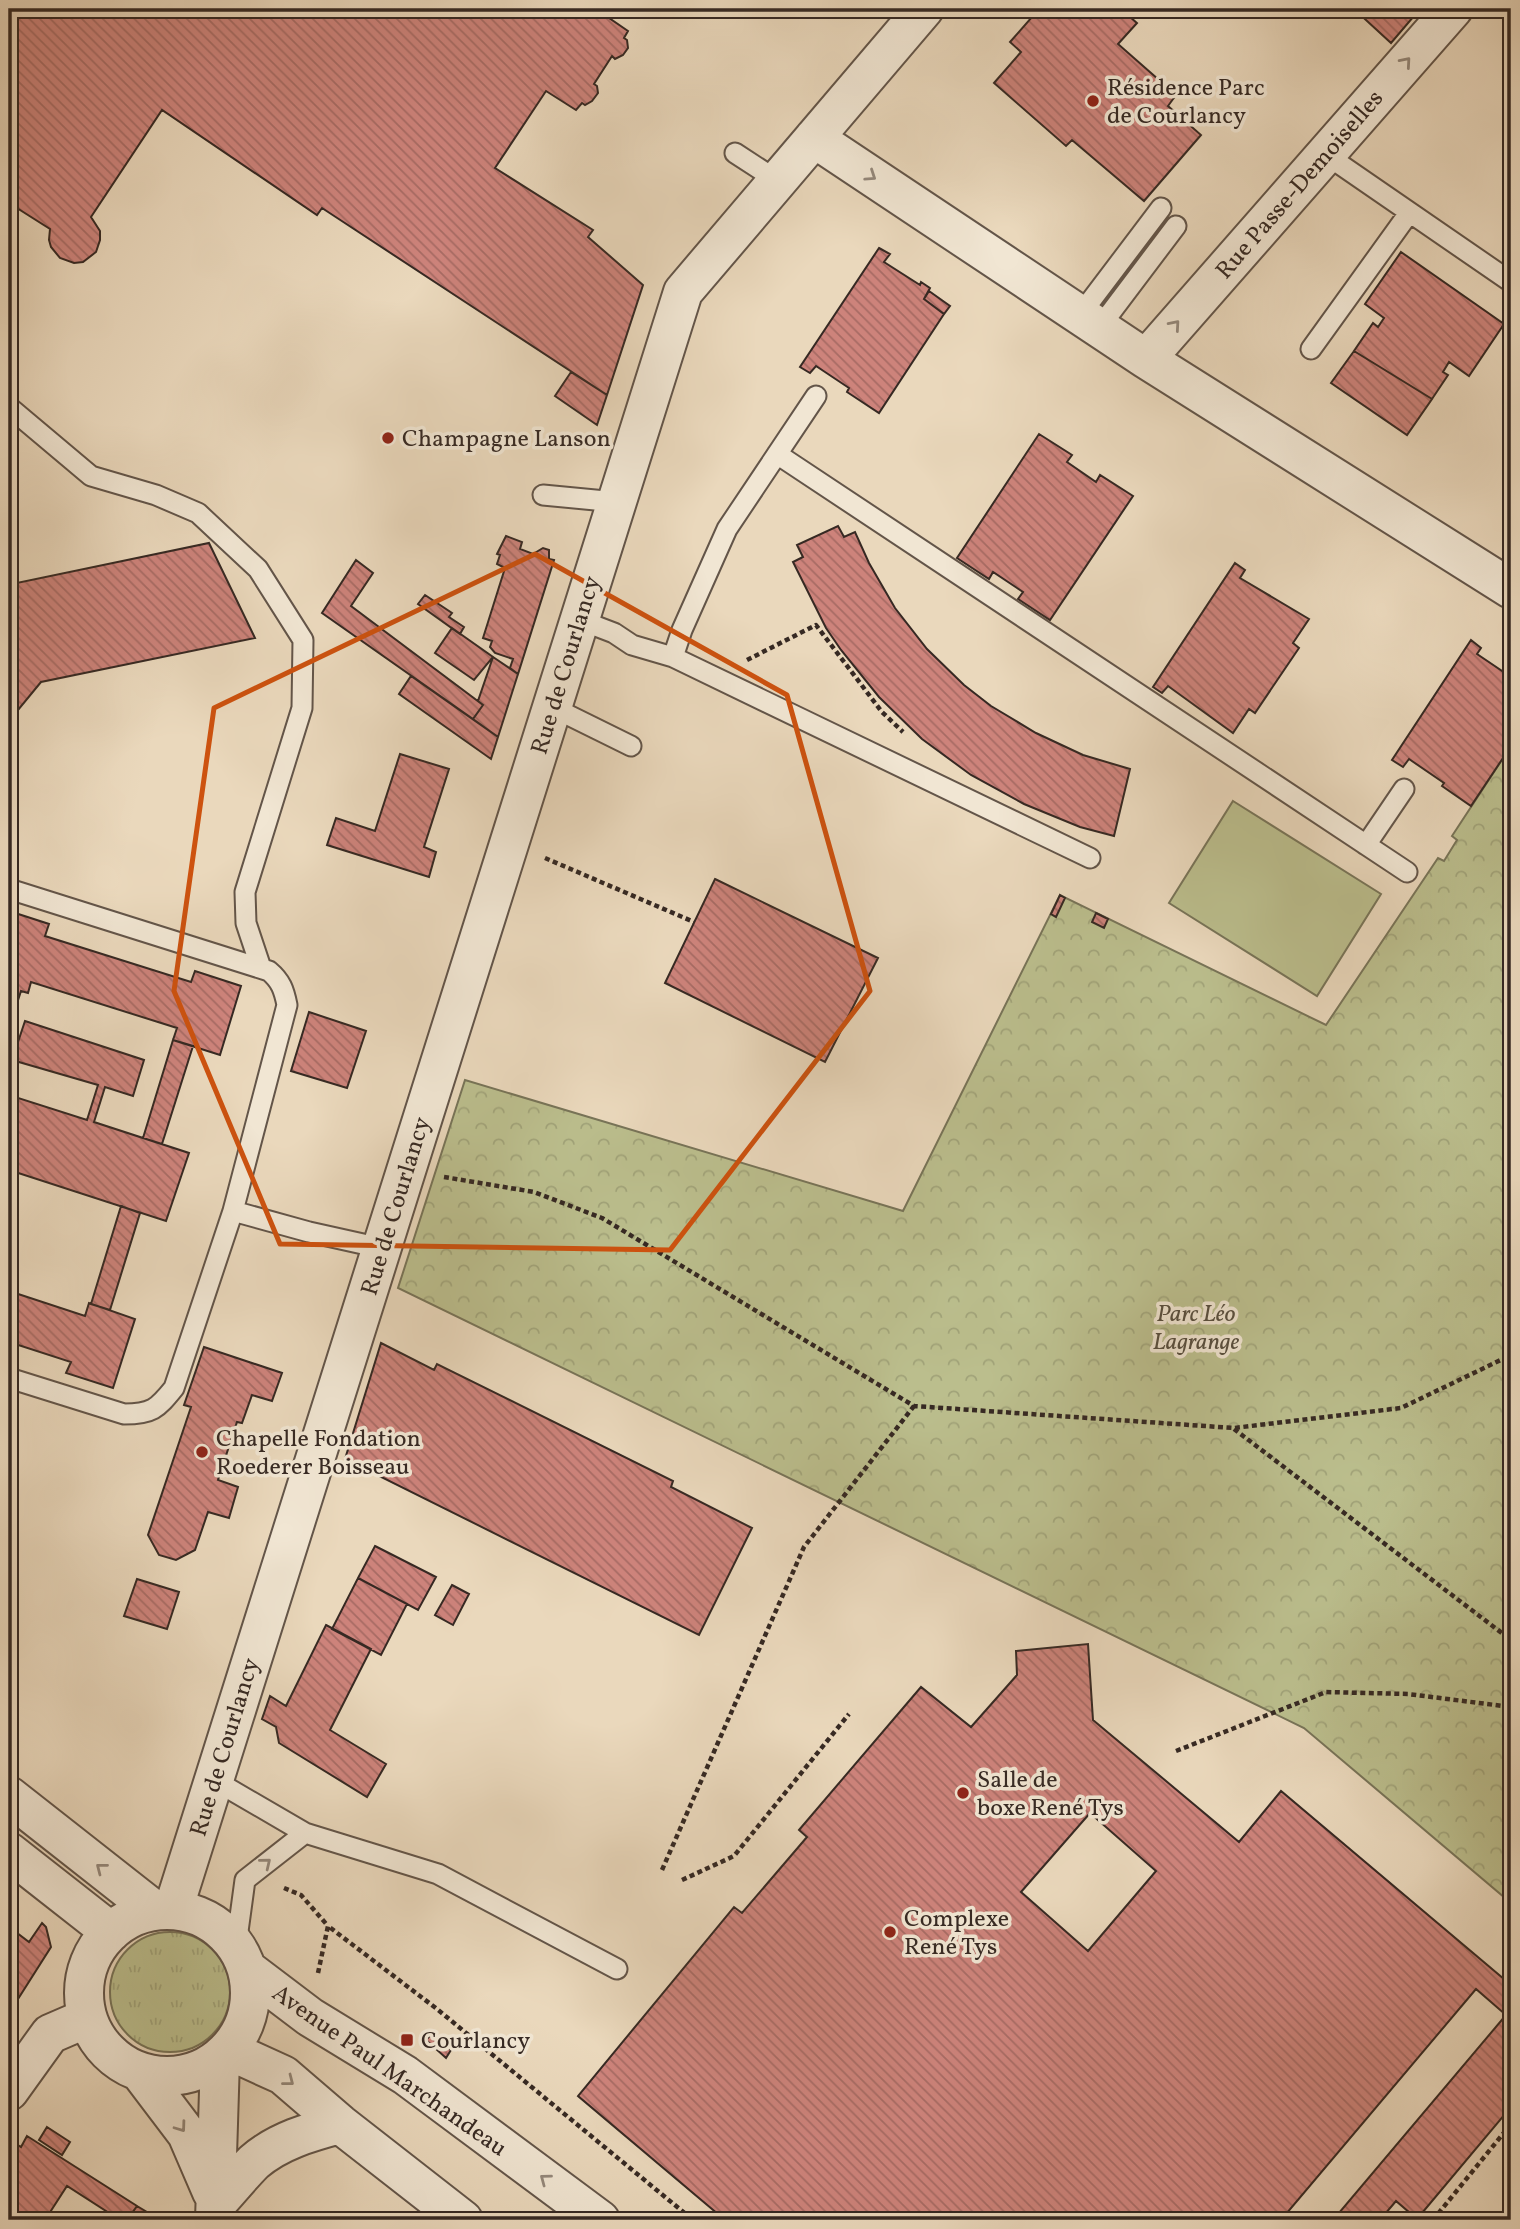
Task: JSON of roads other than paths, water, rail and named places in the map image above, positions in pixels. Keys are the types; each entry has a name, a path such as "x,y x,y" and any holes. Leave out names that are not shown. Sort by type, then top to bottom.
{"street":[{"name":"Rue de Courlancy","path":"164,1910 214,1780 683,292 924,9"},
{"name":"Rue Passe-Demoiselles","path":"1146,359 1453,9"},
{"path":"814,138 1146,359 1511,589"},
{"path":"9,1796 164,1910 208,1921 242,1958 250,1992 248,2014 240,2034 224,2054 190,2073 165,2076 140,2072 117,2060 99,2041 87,2018 84,1995 87,1971 96,1950 111,1932 131,1918 164,1910"},
{"path":"9,1852 111,1932"},
{"name":"Avenue Paul Marchandeau","path":"242,1958 310,2017 405,2075 600,2220"},
{"path":"9,2091 50,2034 87,2018"},
{"path":"224,2054 283,2075 340,2124 463,2220"},
{"path":"216,2212 224,2054"},
{"path":"140,2072 187,2134 216,2212"},
{"path":"216,2212 256,2161 274,2148 300,2135 340,2124"}],"lane":[{"path":"735,153 778,181"},
{"path":"1325,154 1511,282"},
{"path":"1089,322 1161,208"},
{"path":"1311,349 1409,213"},
{"path":"1089,322 1176,226"},
{"path":"673,657 682,630 727,529 816,396"},
{"path":"9,407 91,476 156,495 198,513 258,569 303,640 302,708 245,892 246,923 261,968"},
{"path":"777,454 1407,872"},
{"path":"543,495 616,502"},
{"path":"580,620 614,633 632,645 673,657 1090,858"},
{"path":"552,707 631,746"},
{"path":"1366,845 1404,789"},
{"path":"9,889 269,971 284,989 287,1005 233,1211 174,1388 158,1408 137,1414 124,1413 9,1378"},
{"path":"233,1211 381,1248"},
{"path":"214,1780 304,1833 439,1874 617,1969"},
{"path":"242,1958 245,1880 304,1833"}],"place":[{"name":"Résidence Parc de Courlancy","path":"1093,101"},
{"name":"Champagne Lanson","path":"388,438"},
{"name":"Chapelle Fondation Roederer Boisseau","path":"202,1452"},
{"name":"Salle de boxe René Tys","path":"963,1793"},
{"name":"Complexe René Tys","path":"890,1932"},
{"name":"Courlancy","path":"407,2040"}],"park label":[{"name":"Parc Léo Lagrange","path":"1196,1327"}]}
